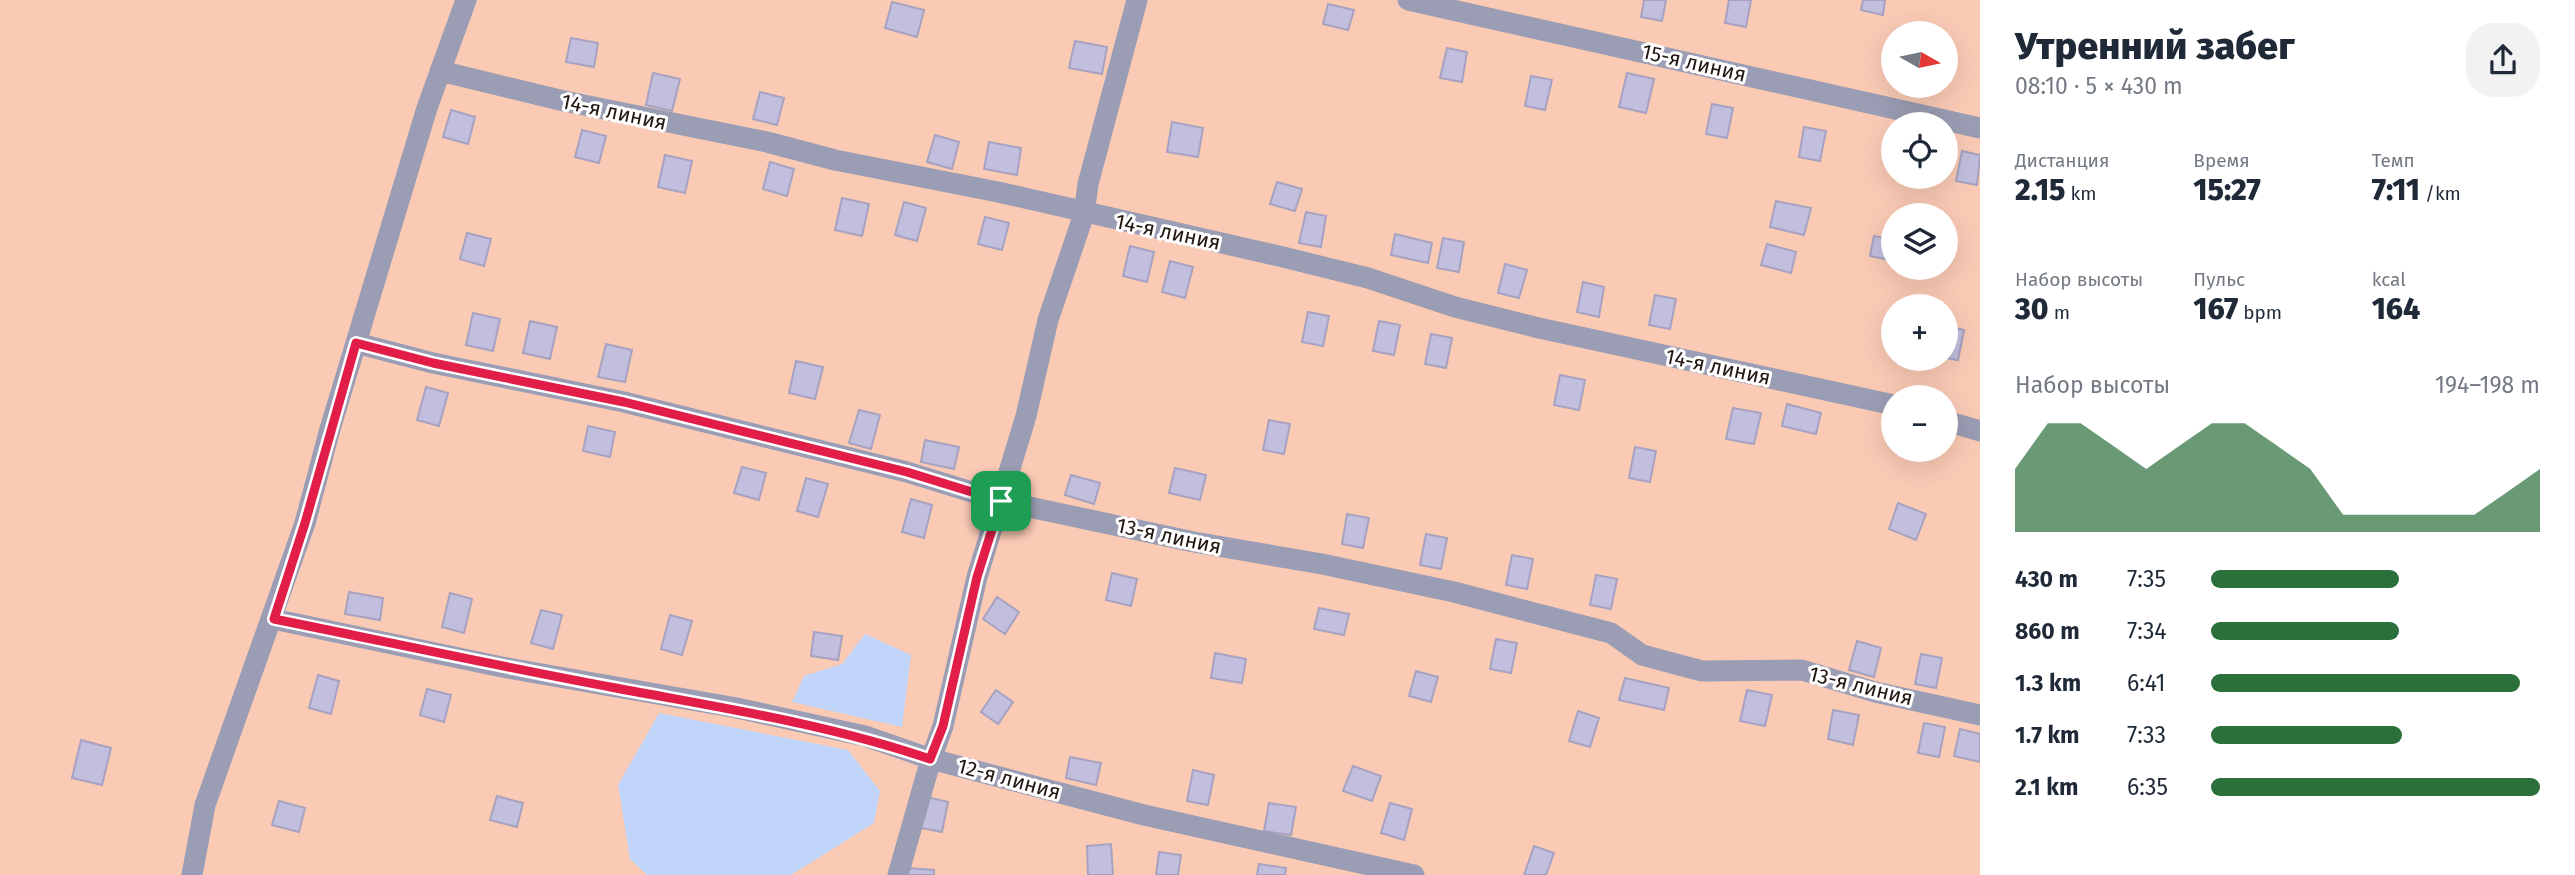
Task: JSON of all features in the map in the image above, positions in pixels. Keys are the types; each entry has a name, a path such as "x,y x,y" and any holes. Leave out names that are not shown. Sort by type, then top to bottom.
{"street":[{"path":"192,875 205,805 274,619 440,71 466,0"},
{"path":"898,875 930,759 943,726 977,577 1026,416 1048,320 1084,214 1088,184 1137,0"},
{"name":"15-я линия","path":"1408,0 1980,128"},
{"name":"14-я линия","path":"440,71 564,102 998,192 1368,278 1455,307 1539,328 1881,402"},
{"name":"13-я линия","path":"356,343 433,363 624,402 907,472 1001,501 1194,542 1322,564 1454,592 1611,633 1642,655 1702,671 1802,670 1875,692 1980,715"},
{"path":"1958,425 1980,431"},
{"name":"12-я линия","path":"274,619 502,667 737,708 865,736 930,759 1144,815 1414,875"}],"shaded area":[{"path":"0,0 1980,0 1980,875 0,875"}],"water":[{"path":"865,634 911,655 902,727 792,702 804,676 842,664"},
{"path":"659,713 848,750 880,791 874,823 791,875 647,875 630,859 618,785"}],"building":[{"path":"1644,0 1666,0 1662,21 1641,17"},
{"path":"1729,0 1751,0 1746,27 1725,23"},
{"path":"1863,0 1885,0 1883,15 1861,10"},
{"path":"892,2 924,10 917,37 885,28"},
{"path":"1328,4 1354,10 1348,30 1323,24"},
{"path":"571,38 598,43 594,67 566,62"},
{"path":"1075,41 1107,47 1102,74 1069,68"},
{"path":"1447,48 1467,52 1462,82 1440,78"},
{"path":"653,73 680,79 672,111 646,105"},
{"path":"1627,73 1654,79 1646,113 1619,107"},
{"path":"1531,76 1552,80 1545,110 1525,106"},
{"path":"760,92 784,98 777,125 753,119"},
{"path":"1712,104 1733,108 1727,138 1706,134"},
{"path":"451,110 475,117 468,144 443,137"},
{"path":"1172,122 1203,128 1198,157 1167,152"},
{"path":"1804,127 1826,131 1820,161 1799,157"},
{"path":"582,130 606,136 599,163 575,157"},
{"path":"935,135 959,142 952,169 927,162"},
{"path":"989,142 1021,148 1017,175 984,169"},
{"path":"1962,151 1980,155 1977,185 1958,181"},
{"path":"665,155 692,161 685,193 658,187"},
{"path":"770,162 794,169 787,196 763,189"},
{"path":"1277,182 1302,189 1295,211 1270,204"},
{"path":"842,198 869,204 862,236 835,230"},
{"path":"1776,201 1811,208 1804,235 1770,227"},
{"path":"904,202 926,208 917,241 895,235"},
{"path":"1306,212 1326,216 1321,247 1299,243"},
{"path":"985,217 1009,223 1002,250 978,244"},
{"path":"467,233 491,239 484,266 460,259"},
{"path":"1395,234 1432,243 1428,263 1391,255"},
{"path":"1874,236 1881,237 1881,258 1870,256"},
{"path":"1443,238 1464,242 1459,272 1437,268"},
{"path":"1767,244 1796,252 1791,273 1761,265"},
{"path":"1130,246 1154,252 1147,282 1123,276"},
{"path":"1170,261 1193,267 1185,298 1162,292"},
{"path":"1505,264 1527,270 1519,298 1498,293"},
{"path":"1583,282 1604,287 1599,317 1577,312"},
{"path":"1655,295 1676,299 1670,329 1649,325"},
{"path":"1308,312 1329,316 1323,346 1302,342"},
{"path":"473,313 500,319 493,351 466,345"},
{"path":"530,321 557,327 550,359 523,353"},
{"path":"1379,321 1400,325 1394,355 1373,351"},
{"path":"1958,329 1964,330 1958,360"},
{"path":"1431,334 1452,338 1446,368 1425,364"},
{"path":"606,344 632,350 625,382 598,377"},
{"path":"796,361 823,367 815,399 789,393"},
{"path":"1560,375 1585,380 1579,410 1554,405"},
{"path":"426,387 448,393 439,426 417,420"},
{"path":"1787,404 1821,413 1816,434 1782,426"},
{"path":"1733,408 1761,413 1754,444 1726,439"},
{"path":"859,410 880,415 871,449 849,443"},
{"path":"1269,420 1290,424 1284,454 1263,450"},
{"path":"588,426 615,432 610,457 583,451"},
{"path":"925,440 959,447 954,469 921,462"},
{"path":"1635,447 1656,451 1650,482 1629,478"},
{"path":"742,467 766,473 759,500 734,493"},
{"path":"1175,468 1206,475 1200,500 1169,493"},
{"path":"1071,475 1100,483 1094,504 1065,495"},
{"path":"806,478 828,484 818,517 797,511"},
{"path":"911,499 932,505 924,538 902,532"},
{"path":"1898,503 1926,514 1916,540 1889,529"},
{"path":"1347,514 1369,518 1363,548 1342,544"},
{"path":"1426,534 1447,538 1441,569 1420,565"},
{"path":"1512,555 1533,559 1527,589 1506,585"},
{"path":"1112,573 1137,579 1131,606 1106,600"},
{"path":"1596,575 1617,579 1611,609 1590,605"},
{"path":"349,592 383,598 380,620 345,614"},
{"path":"450,593 472,599 464,633 442,627"},
{"path":"997,597 1019,612 1005,634 983,619"},
{"path":"1319,608 1349,614 1344,635 1314,629"},
{"path":"541,610 562,615 553,649 531,643"},
{"path":"670,615 692,621 682,655 661,649"},
{"path":"814,632 842,636 838,660 811,656"},
{"path":"1496,639 1517,643 1511,673 1490,669"},
{"path":"1857,641 1881,648 1874,677 1849,670"},
{"path":"1215,653 1246,659 1242,683 1211,678"},
{"path":"1921,654 1942,658 1936,688 1915,684"},
{"path":"1416,671 1438,677 1431,702 1409,696"},
{"path":"318,675 339,681 331,714 309,708"},
{"path":"1625,678 1669,688 1664,710 1619,700"},
{"path":"427,689 451,695 444,722 420,715"},
{"path":"996,690 1013,702 998,724 981,712"},
{"path":"1747,690 1772,695 1765,726 1740,721"},
{"path":"1833,710 1859,715 1853,745 1828,739"},
{"path":"1578,711 1599,718 1590,747 1569,741"},
{"path":"1924,723 1945,727 1939,757 1918,753"},
{"path":"1960,729 1980,734 1980,762 1954,756"},
{"path":"81,740 111,748 102,785 72,778"},
{"path":"1070,757 1101,763 1096,785 1066,778"},
{"path":"1353,766 1381,776 1372,801 1343,791"},
{"path":"1193,770 1214,775 1208,805 1187,801"},
{"path":"497,796 523,803 517,827 490,820"},
{"path":"927,797 948,802 942,832 921,828"},
{"path":"279,801 305,808 299,832 272,825"},
{"path":"1269,803 1296,807 1291,835 1264,831"},
{"path":"1390,803 1412,809 1404,840 1381,833"},
{"path":"1111,844 1113,875 1088,875 1087,846"},
{"path":"1534,846 1554,853 1546,875 1524,875"},
{"path":"1159,852 1181,855 1178,875 1156,875"},
{"path":"1259,864 1286,868 1285,875 1257,875"},
{"path":"907,868 934,870 934,875 907,875"}],"route":[{"path":"356,343 433,363 548,384 624,402 907,472 1001,501 977,577 943,726 930,759 865,736 737,708 502,667 274,619 305,523 356,343"}]}
